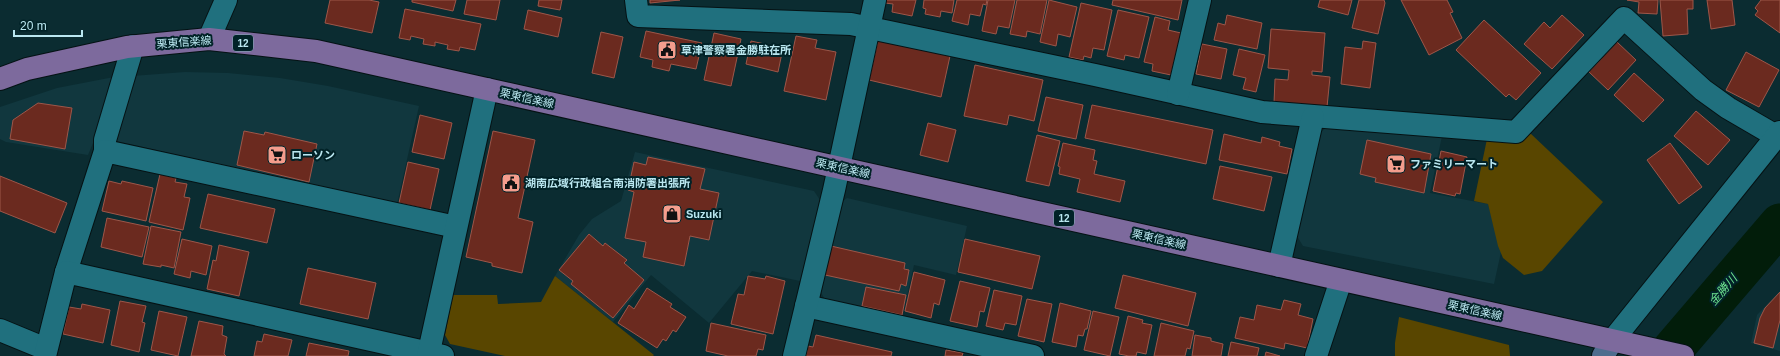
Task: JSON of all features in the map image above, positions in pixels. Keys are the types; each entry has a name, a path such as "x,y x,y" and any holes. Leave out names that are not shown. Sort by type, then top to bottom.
{"main road":[{"name":"栗東信楽線","path":"0,79 27,69 133,46 209,39 316,51 1341,280 1607,348 1641,346 1683,356"}],"street":[{"path":"209,39 226,0"},
{"path":"636,0 638,16 851,24 1262,112 1516,132 1624,18 1703,90 1728,108 1778,134 1607,348"},
{"path":"794,356 834,190 875,0"},
{"path":"1178,94 1200,0"},
{"path":"0,330 46,352 66,272 105,152 105,140 133,46"},
{"path":"66,272 434,355 456,227 487,89"},
{"path":"1279,266 1313,117"},
{"path":"105,152 456,227"},
{"path":"1316,356 1341,280"},
{"path":"806,306 1033,356"}],"shaded area":[{"path":"185,72 228,73 280,78 328,86 419,106 397,204 116,141 132,76"},
{"path":"114,77 103,119 88,155 6,142 0,139 0,107 57,88"},
{"path":"1327,127 1442,136 1430,193 1488,204 1501,252 1494,284 1303,246 1297,236 1320,133"},
{"path":"1530,133 1603,202 1542,271 1524,275 1503,258 1498,246 1488,204 1474,201 1487,139 1520,141"},
{"path":"635,152 814,191 820,200 800,281 752,271 709,323 651,275 613,322 555,276 579,235 592,219 621,201"},
{"path":"847,198 967,226 956,275 914,265 902,317 825,300 820,290 839,204"},
{"path":"555,276 654,355 505,356 450,344 445,335 453,295 497,295 498,304 541,302"},
{"path":"1780,291 1780,351 1751,343 1757,315"},
{"path":"1399,317 1509,345 1510,356 1395,356 1395,343"}],"building":[{"path":"330,0 369,0 379,2 372,33 325,23"},
{"path":"412,0 456,0 453,11 412,2"},
{"path":"467,0 500,0 496,20 464,14"},
{"path":"539,0 562,0 560,10 538,6"},
{"path":"650,0 680,0 650,3"},
{"path":"886,0 916,0 912,16 892,12 893,4 885,3"},
{"path":"924,0 954,0 952,13 941,11 940,17 925,14 926,9 923,8"},
{"path":"957,0 987,0 986,5 983,4 980,16 970,14 968,25 952,21"},
{"path":"988,0 1015,0 1009,28 998,26 996,34 982,31"},
{"path":"1017,0 1047,0 1040,34 1027,31 1026,37 1010,34"},
{"path":"1049,0 1077,7 1070,37 1058,34 1056,46 1040,42"},
{"path":"1113,0 1182,0 1178,20 1112,5"},
{"path":"1320,0 1352,0 1348,15 1318,7"},
{"path":"1359,0 1384,0 1385,3 1378,34 1352,28"},
{"path":"1401,0 1447,0 1453,12 1450,13 1462,38 1429,55"},
{"path":"1627,0 1658,0 1657,14 1638,13 1639,2"},
{"path":"1660,0 1693,0 1693,9 1687,9 1688,34 1663,36"},
{"path":"1707,0 1732,0 1735,25 1711,29"},
{"path":"1761,0 1780,0 1780,33 1755,15 1758,11 1755,8"},
{"path":"1081,3 1112,10 1104,50 1093,48 1091,58 1084,56 1083,60 1069,57"},
{"path":"405,9 481,24 475,50 460,47 459,51 447,49 448,45 435,42 435,46 423,44 424,39 411,36 410,40 399,38"},
{"path":"528,10 562,18 558,37 524,29"},
{"path":"1118,10 1149,17 1139,58 1125,55 1124,60 1107,56"},
{"path":"1227,15 1262,23 1257,49 1214,40 1218,23 1225,25"},
{"path":"1562,15 1584,35 1552,69 1524,44 1544,22 1550,28"},
{"path":"1155,17 1170,21 1168,30 1181,33 1171,75 1152,71 1153,64 1144,62"},
{"path":"1484,20 1541,73 1516,100 1509,94 1506,97 1456,50"},
{"path":"1271,29 1325,33 1322,72 1312,71 1312,75 1330,77 1327,107 1274,103 1275,79 1288,80 1289,70 1268,68"},
{"path":"646,31 702,43 696,69 671,64 669,71 652,67 653,60 640,57"},
{"path":"601,32 623,37 614,78 592,73"},
{"path":"714,33 741,39 731,86 704,80"},
{"path":"796,36 817,40 815,48 836,52 826,100 784,91"},
{"path":"878,40 950,56 941,97 869,80"},
{"path":"751,41 783,48 778,72 746,64"},
{"path":"1363,41 1376,43 1370,88 1341,84 1345,47 1362,49"},
{"path":"1617,42 1636,60 1608,90 1589,72"},
{"path":"1202,44 1227,49 1221,79 1196,74"},
{"path":"1239,49 1265,55 1256,92 1243,89 1246,78 1233,75"},
{"path":"1746,52 1779,70 1759,107 1726,90"},
{"path":"975,65 1043,80 1034,121 1009,115 1007,125 964,116"},
{"path":"1634,73 1664,100 1643,122 1614,95"},
{"path":"1046,97 1083,105 1076,139 1038,131"},
{"path":"38,103 72,108 65,149 10,139 13,120"},
{"path":"1092,105 1213,130 1206,164 1085,138"},
{"path":"1696,111 1730,140 1708,165 1674,136"},
{"path":"420,115 452,123 444,159 412,152"},
{"path":"928,123 956,130 948,162 920,155"},
{"name":"ローソン","path":"244,131 264,135 265,132 317,144 309,182 237,165"},
{"path":"493,131 535,140 518,218 533,222 522,273 492,266 492,263 466,257"},
{"path":"1224,134 1261,143 1262,137 1280,142 1279,146 1292,149 1287,174 1219,160"},
{"path":"1037,135 1060,141 1049,186 1026,181"},
{"name":"ファミリーマート","path":"1367,140 1431,154 1424,193 1375,182 1376,178 1360,174"},
{"path":"1063,143 1095,150 1093,160 1097,161 1094,174 1125,181 1120,202 1077,192 1080,179 1059,174 1060,167 1058,166"},
{"path":"1670,143 1702,187 1679,204 1647,160"},
{"path":"1441,151 1467,157 1460,194 1456,193 1455,196 1433,191"},
{"name":"Suzuki","path":"648,157 705,169 700,189 719,193 709,240 690,236 684,266 643,257 646,242 625,238 634,192 628,190 634,162 646,165"},
{"path":"408,162 439,169 430,210 399,203"},
{"path":"1220,166 1272,177 1264,211 1213,199"},
{"path":"160,174 176,178 175,182 187,184 184,197 190,198 183,230 149,222"},
{"path":"0,176 67,203 55,233 0,211"},
{"path":"109,181 121,184 122,181 153,188 146,221 102,211"},
{"path":"208,194 275,209 267,243 200,228"},
{"path":"107,218 149,227 142,257 101,247"},
{"path":"151,226 181,232 174,268 161,265 161,267 143,264"},
{"path":"589,234 603,246 605,243 627,260 624,263 644,280 613,318 571,284 573,281 559,270"},
{"path":"182,239 212,246 206,275 191,271 190,278 174,274"},
{"path":"965,239 1040,256 1032,289 958,272"},
{"path":"219,245 249,252 239,296 207,289 213,260 216,261"},
{"path":"831,246 905,263 904,269 909,270 906,286 901,284 899,291 825,275"},
{"path":"308,268 376,283 368,319 300,304"},
{"path":"914,272 945,280 939,305 934,303 931,318 905,311"},
{"path":"1123,275 1196,293 1188,326 1115,308"},
{"path":"748,276 765,279 766,276 785,281 773,334 731,324 738,294 744,295"},
{"path":"960,281 990,288 984,312 980,311 977,327 950,321"},
{"path":"866,287 906,295 902,315 862,306"},
{"path":"647,288 672,304 670,307 686,317 676,332 673,330 666,341 663,339 657,348 618,323 629,305 634,309"},
{"path":"994,290 1022,296 1016,325 1005,323 1003,330 986,326"},
{"path":"1780,292 1780,320 1773,348 1754,343 1760,318 1765,308"},
{"path":"1027,299 1052,304 1044,342 1018,336"},
{"path":"1284,300 1301,304 1298,315 1313,319 1307,348 1285,343 1284,349 1235,338 1240,317 1254,320 1257,305 1281,310"},
{"path":"120,301 146,306 142,322 145,323 139,352 111,345"},
{"path":"1060,303 1091,311 1087,329 1085,329 1083,336 1078,335 1076,347 1052,342"},
{"path":"82,304 110,310 103,343 63,334 69,307 81,309"},
{"path":"159,311 187,317 178,356 151,350"},
{"path":"1093,311 1119,317 1110,356 1084,350"},
{"path":"1128,316 1143,320 1142,323 1152,325 1146,354 1137,352 1136,356 1129,356 1119,354"},
{"path":"199,321 223,326 222,335 227,337 224,354 226,356 191,356"},
{"path":"711,323 766,335 763,350 758,349 756,356 728,356 706,351"},
{"path":"1161,323 1194,331 1190,349 1187,348 1185,356 1154,356"},
{"path":"264,334 292,340 288,356 254,356 257,341 262,342"},
{"path":"816,335 892,352 891,356 806,356 808,346 813,347"},
{"path":"1195,335 1211,338 1211,341 1223,344 1221,356 1192,356"},
{"path":"1231,342 1259,348 1257,356 1228,356"},
{"path":"309,343 349,351 348,356 306,356"},
{"path":"946,350 963,353 962,356 945,356"},
{"path":"1266,352 1280,356 1265,356"}],"waterway":[{"name":"金勝川","path":"1667,356 1780,224"}],"place":[{"name":"草津警察署金勝駐在所","path":"667,50"},
{"name":"ローソン","path":"277,155"},
{"name":"ファミリーマート","path":"1396,164"},
{"name":"湖南広域行政組合南消防署出張所","path":"511,183"},
{"name":"Suzuki","path":"672,214"}]}
